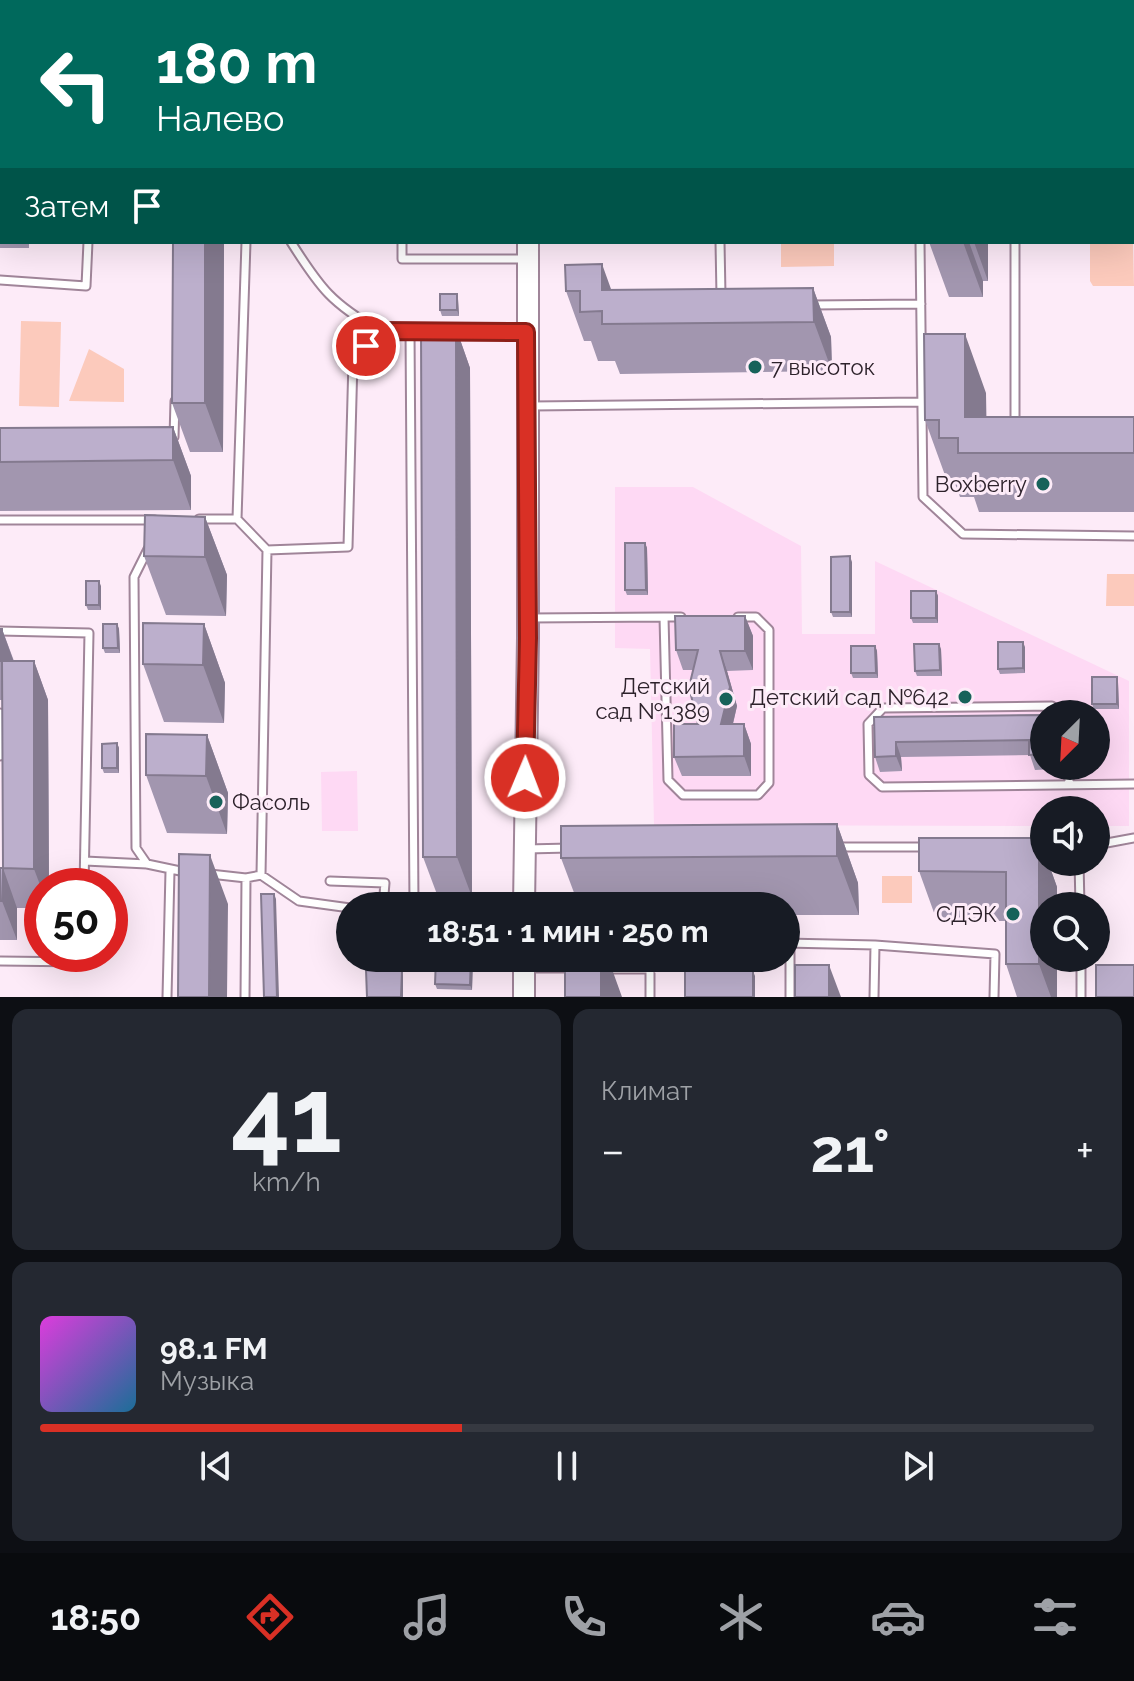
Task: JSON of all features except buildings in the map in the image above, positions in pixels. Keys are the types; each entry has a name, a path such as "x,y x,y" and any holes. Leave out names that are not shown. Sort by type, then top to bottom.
{"main road":[{"path":"524,892 528,250"},
{"path":"524,972 524,997"}],"lane":[{"path":"0,280 86,286 88,244"},
{"path":"246,244 237,519 267,550 261,875"},
{"path":"292,244 318,285 348,313 380,331 526,332"},
{"path":"402,244 402,259 528,250"},
{"path":"720,244 721,305"},
{"path":"920,244 923,497 963,534 1134,536"},
{"path":"1015,244 1015,430"},
{"path":"798,305 921,304"},
{"path":"267,550 348,547 353,360 380,331"},
{"path":"410,331 414,892"},
{"path":"174,445 175,398"},
{"path":"526,406 921,402"},
{"path":"192,519 237,519"},
{"path":"0,520 163,520 157,531"},
{"path":"147,864 136,848 133,647 134,577 151,543"},
{"path":"664,617 668,780 683,795 758,795 769,783 769,630 756,617 725,617"},
{"path":"528,618 694,617"},
{"path":"0,631 89,633 85,868"},
{"path":"133,647 148,647"},
{"path":"1030,706 883,708 868,724 869,775 882,787 1134,784"},
{"path":"0,713 0,756"},
{"path":"136,765 152,766"},
{"path":"1069,780 1069,785"},
{"path":"1110,842 1134,838"},
{"path":"835,847 938,847"},
{"path":"524,849 574,848"},
{"path":"85,861 147,864 170,871 246,878 261,875 299,901 336,906"},
{"path":"167,997 170,871"},
{"path":"245,997 246,878"},
{"path":"330,881 385,883 384,892"},
{"path":"800,943 995,954 994,997"},
{"path":"874,997 875,945"},
{"path":"0,961 24,961"},
{"path":"650,972 650,997"},
{"path":"789,972 790,997"},
{"path":"1081,972 1081,997"}],"shaded area":[{"path":"781,244 834,244 834,266 781,267"},
{"path":"1090,244 1133,244 1134,286 1093,286 1090,281"},
{"path":"21,321 61,322 59,407 19,406"},
{"path":"89,349 124,369 124,402 69,401"},
{"path":"615,487 693,487 801,546 802,634 875,634 875,561 1129,681 1129,826 1110,826 1110,796 1030,796 1030,826 654,825 650,649 615,648"},
{"path":"1107,574 1134,574 1134,606 1106,606"},
{"path":"357,771 358,831 322,831 321,772"},
{"path":"882,876 912,876 912,903 882,903"}],"place":[{"name":"7 высоток","path":"755,367"},
{"name":"Boxberry","path":"1043,484"},
{"name":"Детский сад №642","path":"965,697"},
{"name":"Детский сад №1389","path":"726,699"},
{"name":"Фасоль","path":"216,802"},
{"name":"СДЭК","path":"1013,914"}],"route":[{"path":"366,346 380,331 526,332 528,638 525,778"}]}
